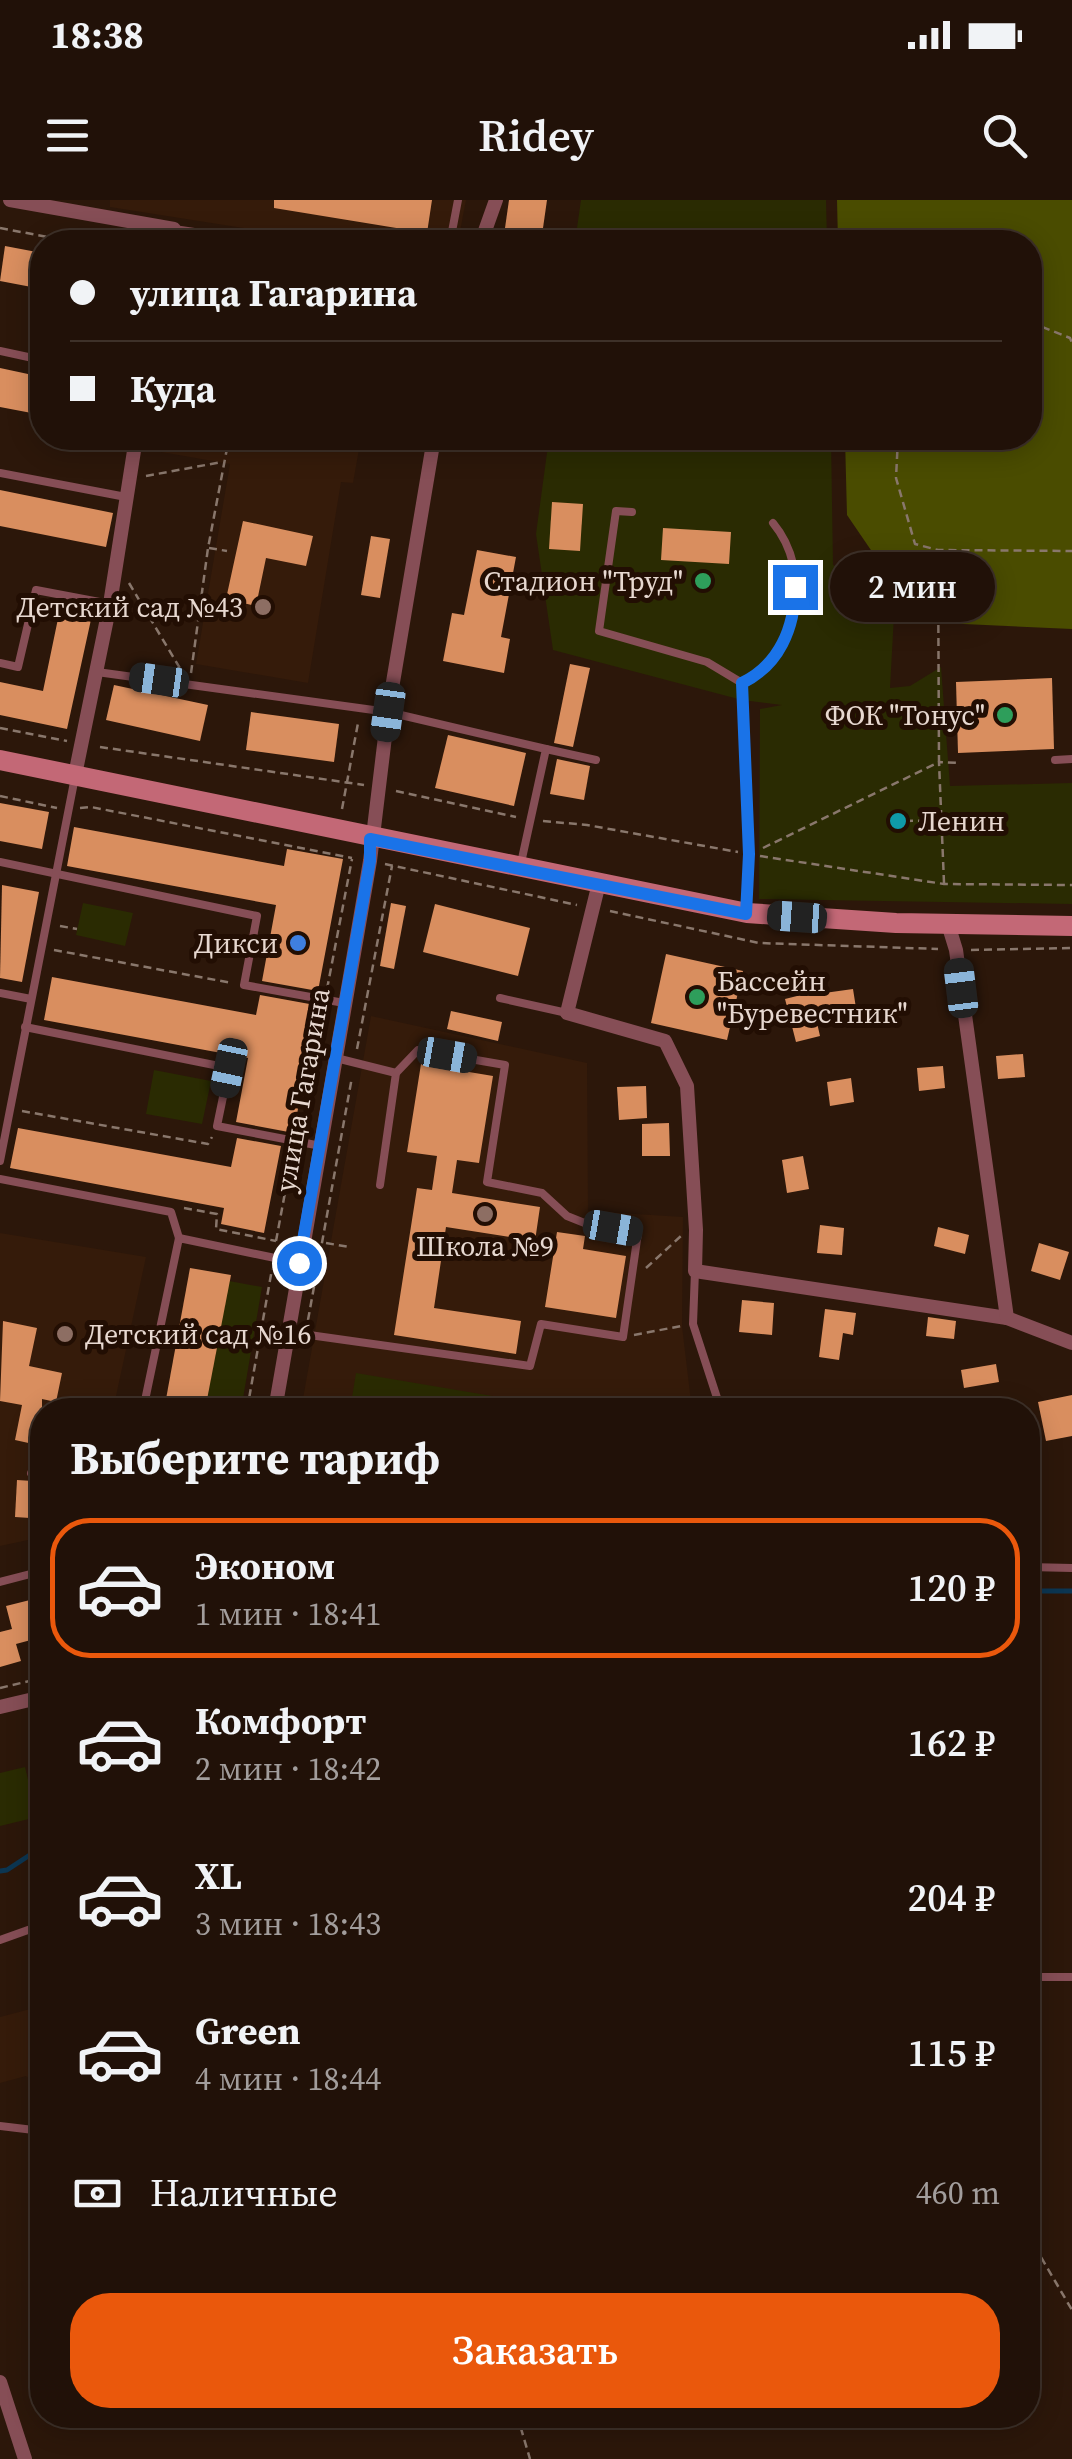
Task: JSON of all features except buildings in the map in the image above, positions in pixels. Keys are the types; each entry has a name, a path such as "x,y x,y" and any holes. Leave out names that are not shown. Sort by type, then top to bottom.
{"main road":[{"path":"0,760 746,914 1072,926"}],"street":[{"path":"10,200 94,207 157,230"},
{"path":"486,230 496,200"},
{"path":"75,775 110,604 134,450"},
{"name":"улица Гагарина","path":"277,1398 370,861 388,712 432,450"},
{"path":"599,883 566,1014 665,1041 687,1086 695,1271 1006,1318 1072,1344"},
{"path":"948,924 956,950 1006,1318"},
{"path":"0,1708 30,1700"},
{"path":"0,2382 25,2459"}],"lane":[{"path":"452,230 458,200"},
{"path":"0,351 30,357"},
{"path":"0,473 126,497"},
{"path":"632,512 616,511 599,631 706,662 742,683"},
{"path":"742,683 761,674 782,648 795,608 795,567 787,540 772,523"},
{"path":"0,664 18,667 36,590 110,604"},
{"path":"96,672 388,712 596,760"},
{"path":"742,683 749,854 746,914"},
{"path":"520,868 546,749"},
{"path":"1055,760 1072,759"},
{"path":"0,1160 75,775"},
{"path":"0,862 257,916 244,985 345,1003"},
{"path":"0,993 30,999"},
{"path":"500,998 566,1014"},
{"path":"25,1027 229,1068 217,1126 322,1146"},
{"path":"288,1332 530,1366 541,1324 623,1336 638,1233 587,1224 568,1216 542,1193 488,1182 505,1065 418,1050 396,1073 380,1186"},
{"path":"336,1058 396,1073"},
{"path":"0,1180 171,1212 179,1238 146,1398"},
{"path":"179,1238 299,1263"},
{"path":"695,1271 693,1324 717,1398"},
{"path":"1040,1567 1072,1568"},
{"path":"0,1582 30,1574"},
{"path":"0,1940 30,1929"},
{"path":"1040,1977 1072,1977"},
{"path":"0,2126 30,2130"}],"path":[{"path":"0,228 30,234"},
{"path":"1042,327 1070,338 1072,343"},
{"path":"190,684 226,450"},
{"path":"897,450 896,478 915,544 938,550 1072,551"},
{"path":"128,479 224,462"},
{"path":"208,548 227,551"},
{"path":"938,550 944,884"},
{"path":"116,561 190,684"},
{"path":"349,782 360,708"},
{"path":"749,854 939,762 958,763"},
{"path":"0,796 68,810 91,807 370,861 759,943 956,950 1072,948"},
{"path":"904,821 942,820"},
{"path":"305,1334 392,866"},
{"path":"58,926 77,929"},
{"path":"54,950 244,985"},
{"path":"10,1109 208,1144 217,1126"},
{"path":"178,1206 217,1214 216,1229 276,1241 294,1140"},
{"path":"632,1280 682,1235 696,1230"},
{"path":"329,1243 349,1247"},
{"path":"249,1398 274,1258"},
{"path":"623,1336 693,1324"},
{"path":"0,1688 30,1681"},
{"path":"1040,2255 1072,2310"},
{"path":"521,2428 530,2459"}],"shaded area":[{"path":"110,200 466,200 460,230 257,230 110,207"},
{"path":"581,200 826,200 827,230 577,230"},
{"path":"837,200 1072,200 1072,629 920,622 847,515 845,450 1042,450 1042,230 838,230"},
{"name":"Детский сад №43","path":"150,450 359,450 353,483 341,482 308,683 196,664 230,464"},
{"path":"547,450 831,450 833,565 895,597 890,688 910,686 941,667 950,786 1072,783 1072,904 759,899 760,709 782,705 742,700 553,650 536,534"},
{"path":"83,903 133,913 125,946 76,935"},
{"name":"Школа №9","path":"371,1016 587,1063 588,1211 683,1217 682,1326 691,1398 303,1398"},
{"path":"154,1070 211,1081 202,1124 146,1114"},
{"name":"Детский сад №16","path":"0,1233 146,1257 116,1398 30,1398 30,1540 0,1546"},
{"path":"229,1281 262,1287 243,1398 207,1398"},
{"path":"356,1373 505,1398 352,1398"},
{"path":"25,1767 30,1819 0,1826 0,1773"},
{"path":"30,2009 30,2079 26,2076 0,2083 0,2017"}],"waterway":[{"path":"1040,1591 1072,1591"},
{"path":"0,1871 30,1855"}],"place":[{"name":"Стадион \"Труд\"","path":"703,581"},
{"name":"Детский сад №43","path":"263,607"},
{"name":"ФОК \"Тонус\"","path":"1005,715"},
{"name":"Ленин","path":"898,821"},
{"name":"Дикси","path":"298,943"},
{"name":"Бассейн \"Буревестник\"","path":"697,997"},
{"name":"Школа №9","path":"485,1214"},
{"name":"Детский сад №16","path":"65,1334"}],"route":[{"path":"299,1263 370,861 370,839 746,914 749,854 742,683 761,674 782,648 795,608 795,587"}]}
